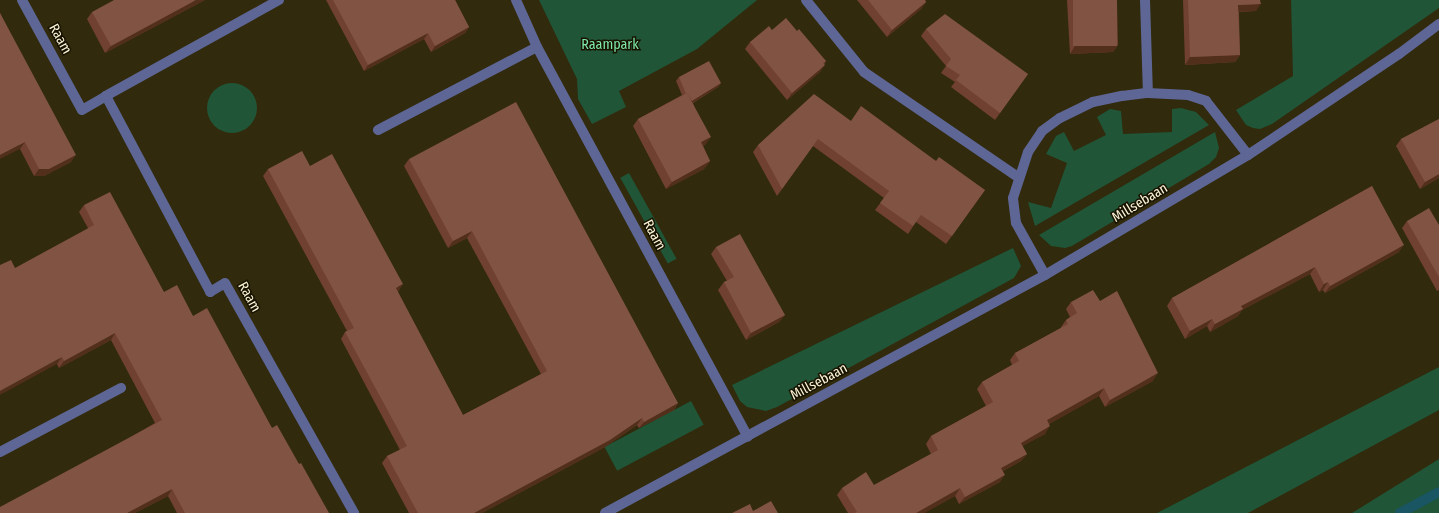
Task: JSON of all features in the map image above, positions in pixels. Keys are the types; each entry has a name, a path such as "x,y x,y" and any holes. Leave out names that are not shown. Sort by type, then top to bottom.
{"street":[{"name":"Raam","path":"22,0 82,110 279,0"},
{"name":"Raam","path":"516,0 537,47 748,437"},
{"path":"806,0 864,72 1018,178"},
{"path":"1145,0 1148,93"},
{"name":"Millsebaan","path":"605,513 1045,275 1248,156 1399,54 1439,24"},
{"path":"378,130 537,47"},
{"path":"1045,275 1016,223 1013,198 1018,178 1028,152 1042,131 1060,118 1093,102 1148,93 1188,95 1206,101 1248,156"},
{"name":"Raam","path":"106,96 210,292 225,283 354,513"},
{"path":"0,452 120,388"}],"green space":[{"name":"Raampark","path":"539,0 757,0 697,49 619,91 626,107 592,124 578,99 577,79"},
{"path":"1291,0 1439,0 1439,8 1272,124 1260,129 1253,128 1246,125 1236,110 1293,76"},
{"path":"232,83 241,85 252,94 257,108 255,117 246,128 232,133 223,131 212,122 207,108 209,99 218,88"},
{"path":"1181,108 1196,112 1209,125 1035,226 1028,202 1051,208 1067,163 1046,154 1056,136 1064,132 1074,151 1106,135 1097,117 1110,109 1121,111 1123,134 1172,132 1172,109"},
{"path":"1215,132 1219,148 1216,157 1209,164 1072,246 1065,248 1051,246 1039,235"},
{"path":"629,173 677,259 668,264 620,178"},
{"path":"1013,248 1021,266 1014,278 777,407 766,411 747,407 740,401 732,385"},
{"path":"1439,367 1439,410 1248,513 1157,513"},
{"path":"691,401 704,425 617,471 604,447"},
{"path":"1439,459 1439,513 1352,513"}],"building":[{"path":"114,0 196,0 111,46 92,12"},
{"path":"333,0 455,0 469,27 435,46 428,33 368,65"},
{"path":"868,0 925,0 926,2 892,30"},
{"path":"1073,0 1117,0 1117,46 1073,46"},
{"path":"1188,0 1260,0 1261,4 1238,5 1240,55 1190,57"},
{"path":"0,13 76,155 49,169 39,169 25,142 0,155"},
{"path":"945,14 1028,74 1000,113 956,80 960,75 946,66 951,59 926,29"},
{"path":"786,18 797,31 799,29 826,61 823,63 825,65 792,93 750,42 769,26 772,30"},
{"path":"709,61 721,83 692,101 687,93 686,94 679,77"},
{"path":"687,93 711,137 701,142 710,161 672,182 638,119"},
{"path":"814,94 851,121 861,106 936,161 939,157 985,190 952,236 921,215 913,226 880,203 889,191 818,139 782,189 758,145"},
{"path":"516,102 678,403 644,422 642,418 610,440 474,513 418,513 387,456 407,446 345,332 354,328 268,169 302,151 310,166 332,154 403,284 396,288 463,415 547,371 472,231 453,241 409,159"},
{"path":"1439,119 1439,174 1425,182 1401,139"},
{"path":"1372,186 1404,245 1330,286 1328,282 1324,284 1315,267 1241,306 1243,309 1215,324 1212,319 1190,331 1172,298"},
{"path":"110,192 164,292 177,285 193,316 207,308 272,428 277,425 299,464 301,463 329,513 185,513 172,489 127,513 0,513 0,507 162,420 115,333 64,361 62,357 0,391 0,265 11,260 15,268 94,225 84,205"},
{"path":"1429,208 1439,225 1439,277 1407,221"},
{"path":"740,234 785,315 751,333 724,282 734,277 716,247"},
{"path":"1093,290 1100,301 1117,291 1158,373 1110,400 1104,388 1047,420 1050,426 1021,443 1027,454 1001,468 1005,475 965,497 960,488 916,513 854,513 857,512 842,488 866,472 874,485 938,450 931,436 993,402 982,382 1019,361 1015,353 1068,324 1066,320 1077,313 1071,302"},
{"path":"771,501 778,513 732,513 750,504 753,511"}],"waterway":[{"path":"1400,513 1439,492"}]}
